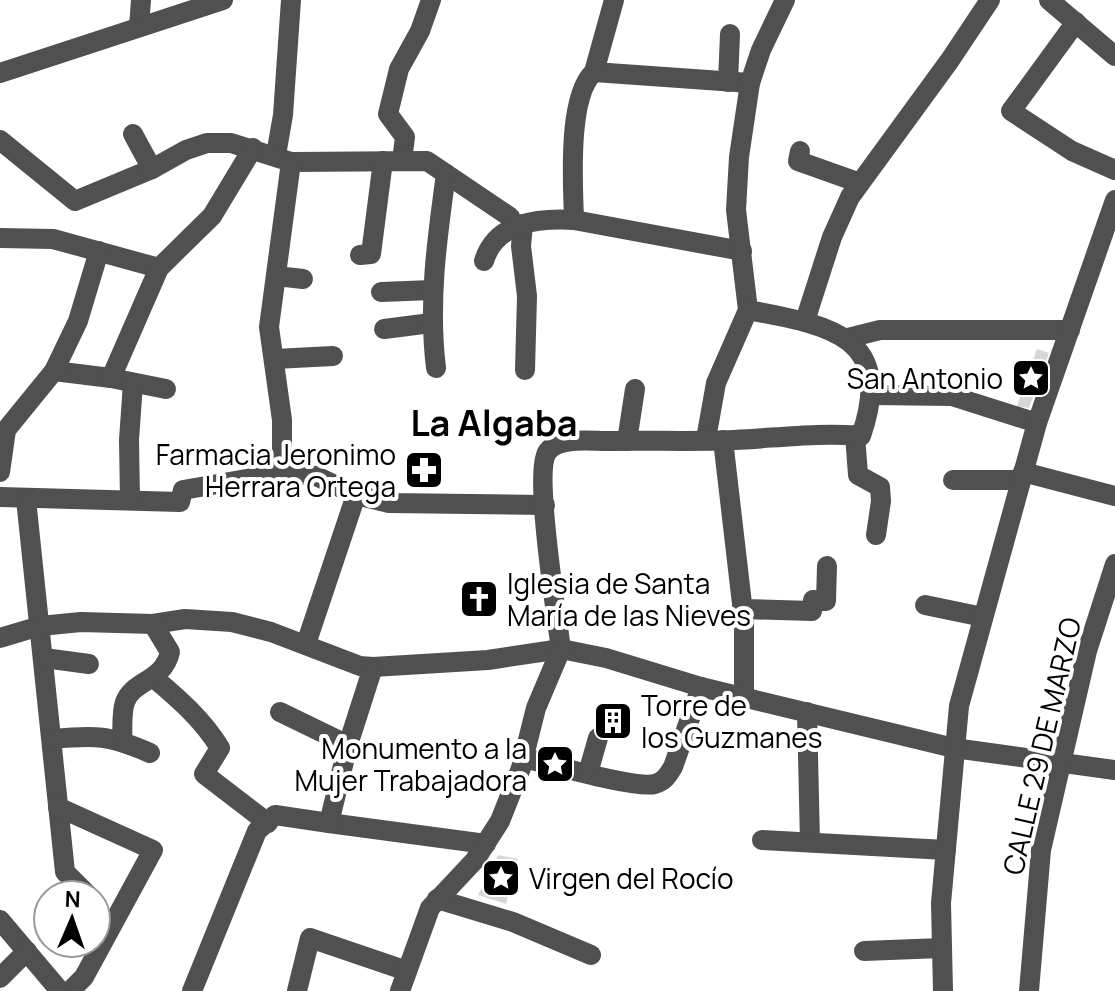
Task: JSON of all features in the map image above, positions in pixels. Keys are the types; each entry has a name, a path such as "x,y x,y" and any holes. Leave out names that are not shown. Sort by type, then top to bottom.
{"street":[{"path":"139,27 141,0"},
{"path":"0,73 223,0"},
{"path":"282,473 282,420 269,327 276,276 291,0"},
{"path":"360,255 371,254 392,161 405,137 388,114 399,69 420,31 431,0"},
{"path":"574,220 574,125 586,79 594,72 614,0"},
{"path":"744,696 742,609 714,440 716,383 748,310 736,210 739,157 750,83 761,50 785,0"},
{"path":"1049,0 1115,56"},
{"path":"805,321 832,237 850,197 950,60 988,1"},
{"path":"1076,22 1011,111 1072,151 1115,170"},
{"path":"728,82 730,34"},
{"path":"594,72 750,83"},
{"path":"133,134 152,169"},
{"path":"2,147 75,201 207,143 231,143 283,159 427,161 517,220 574,220 742,251"},
{"path":"111,378 159,268 212,216 253,148"},
{"path":"800,151 798,161 860,183"},
{"path":"436,368 431,323 432,290 446,174"},
{"path":"943,991 941,903 959,706 1037,423 1115,200"},
{"path":"484,261 492,242 514,226 517,220"},
{"path":"517,220 527,296 525,370"},
{"path":"0,238 53,239 159,268"},
{"path":"0,472 3,429 54,371 78,321 99,251"},
{"path":"276,276 303,279"},
{"path":"381,292 432,290"},
{"path":"748,310 805,321 848,338 870,370 872,395 858,436 858,475 880,487 876,535"},
{"path":"384,329 431,323"},
{"path":"848,338 880,330 1070,330"},
{"path":"275,359 333,356"},
{"path":"54,371 166,389"},
{"path":"130,500 129,440 133,383"},
{"path":"627,441 635,389"},
{"path":"872,395 952,396 1037,423"},
{"path":"297,991 310,938 403,981 430,908 475,860 500,821 524,758 536,708 561,649 542,471 549,450 557,444 790,435 858,436"},
{"path":"0,497 180,502 183,490 282,473 316,476 356,495 389,503 545,505"},
{"path":"953,480 1021,476 1115,496"},
{"path":"306,644 356,495"},
{"path":"26,499 65,872 72,879"},
{"name":"CALLE 29 DE MARZO","path":"1029,991 1041,850 1087,651 1115,564"},
{"path":"742,609 812,611 813,600 826,601 827,566"},
{"path":"925,605 983,617"},
{"path":"0,638 40,626 81,622 153,624 185,619 232,622 306,644 360,666 488,660 561,649 606,658 701,687 954,748 1115,770"},
{"path":"122,741 125,702 168,663 170,652 153,624"},
{"path":"44,658 89,664"},
{"path":"329,823 348,745 373,667"},
{"path":"154,678 191,710 211,732 220,748 204,774 268,823"},
{"path":"524,758 655,784 666,779 673,767 701,687"},
{"path":"280,712 348,745"},
{"path":"807,712 810,842"},
{"path":"52,739 96,735 122,741 150,753"},
{"path":"588,773 598,738"},
{"path":"58,807 153,850 84,977 70,991"},
{"path":"192,991 257,831 275,815 486,844"},
{"path":"762,840 946,850"},
{"path":"437,899 513,922 591,955"},
{"path":"0,920 60,991"},
{"path":"864,951 941,948"},
{"path":"0,978 27,951"}],"shaded area":[{"path":"1037,349 1049,353 1029,408 1017,406"},
{"path":"498,855 518,859 506,904 478,895"}],"place":[{"name":"San Antonio","path":"1031,378"},
{"name":"Farmacia Jeronimo Herrara Ortega","path":"424,470"},
{"name":"Iglesia de Santa María de las Nieves","path":"479,599"},
{"name":"Torre de los Guzmanes","path":"613,721"},
{"name":"Monumento a la Mujer Trabajadora","path":"555,764"},
{"name":"Virgen del Rocío","path":"501,878"}],"district":[{"name":"La Algaba","path":"494,422"}]}
